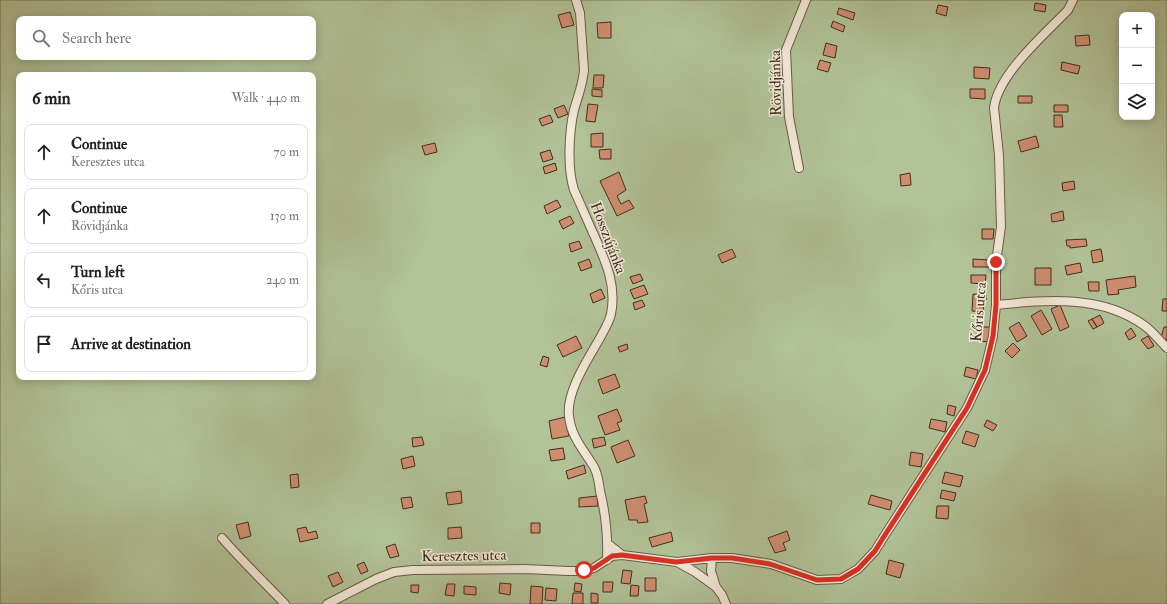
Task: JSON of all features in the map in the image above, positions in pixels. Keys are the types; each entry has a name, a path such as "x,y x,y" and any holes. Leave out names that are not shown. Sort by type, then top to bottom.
{"street":[{"name":"Hosszújánka","path":"576,0 580,13 584,70 583,80 570,129 571,180 608,268 612,286 612,303 608,322 578,379 569,405 569,415 575,438 597,475 606,517 608,544"},
{"name":"Rövidjánka","path":"800,168 789,117 786,50 806,0"},
{"name":"Kőris utca","path":"712,558 732,558 770,564 817,580 841,579 858,569 875,551 967,408 985,370 993,336 996,305 996,262 1001,227 1000,155 994,108 995,100 1000,88 1022,58 1068,10 1073,0"},
{"path":"996,305 1057,300 1096,304 1121,312 1145,326 1167,348"},
{"path":"222,538 284,604"},
{"path":"608,544 622,555"},
{"path":"607,560 608,544"},
{"name":"Keresztes utca","path":"327,604 376,579 394,572 413,570 584,570 594,568 612,556 622,555 676,562 695,572 716,587 726,604"},
{"path":"676,562 712,558 711,570 716,587"}],"green space":[{"path":"0,0 1167,0 1167,604 0,604"}],"building":[{"path":"1035,3 1046,5 1045,12 1034,10"},
{"path":"938,5 948,7 946,16 936,13"},
{"path":"839,8 855,13 853,20 837,14"},
{"path":"570,12 574,25 562,28 558,15"},
{"path":"833,21 845,26 843,32 831,27"},
{"path":"611,22 611,38 598,38 597,23"},
{"path":"1089,35 1090,45 1076,46 1075,36"},
{"path":"826,43 837,46 835,58 823,55"},
{"path":"820,60 831,63 828,72 817,69"},
{"path":"1062,62 1080,66 1078,74 1061,70"},
{"path":"974,67 990,68 989,79 974,78"},
{"path":"594,75 604,75 603,88 593,88"},
{"path":"592,89 602,90 602,97 592,96"},
{"path":"970,89 985,89 985,99 970,98"},
{"path":"1018,96 1032,96 1032,103 1018,103"},
{"path":"588,104 598,105 595,122 586,121"},
{"path":"564,105 568,114 558,118 554,109"},
{"path":"1054,105 1068,105 1068,112 1054,112"},
{"path":"550,115 553,122 542,126 539,119"},
{"path":"1054,115 1062,115 1063,127 1054,127"},
{"path":"603,133 603,147 591,147 591,134"},
{"path":"1036,136 1039,147 1021,152 1018,141"},
{"path":"435,143 437,152 425,155 422,146"},
{"path":"611,149 611,159 600,159 599,150"},
{"path":"550,150 553,159 543,162 540,153"},
{"path":"555,163 557,170 545,174 543,167"},
{"path":"619,172 626,190 617,196 621,204 629,200 634,208 617,216 600,181"},
{"path":"910,173 911,185 901,186 900,175"},
{"path":"1074,181 1075,189 1063,191 1062,183"},
{"path":"557,200 561,207 547,214 544,206"},
{"path":"1063,211 1064,220 1052,222 1051,214"},
{"path":"570,216 574,223 563,229 559,221"},
{"path":"982,229 994,229 993,239 982,239"},
{"path":"1086,239 1087,246 1070,248 1070,246 1067,246 1066,240"},
{"path":"579,241 582,248 571,252 569,244"},
{"path":"732,249 736,257 722,263 718,255"},
{"path":"1101,249 1103,261 1093,263 1091,251"},
{"path":"589,259 592,267 581,271 578,263"},
{"path":"973,259 989,260 989,267 973,267"},
{"path":"1080,263 1082,272 1067,275 1065,266"},
{"path":"1035,268 1051,268 1051,285 1035,285"},
{"path":"640,274 643,280 633,284 630,277"},
{"path":"971,275 986,275 985,284 971,283"},
{"path":"1135,276 1136,287 1118,290 1119,294 1108,295 1106,280"},
{"path":"1088,282 1099,282 1099,291 1089,291"},
{"path":"644,285 648,294 634,299 630,290"},
{"path":"601,289 605,298 593,303 590,294"},
{"path":"973,294 986,295 983,312 972,311"},
{"path":"1163,299 1167,299 1167,311 1162,311"},
{"path":"642,300 645,306 635,310 633,303"},
{"path":"1060,305 1069,327 1060,331 1051,309"},
{"path":"1041,310 1052,329 1042,335 1031,316"},
{"path":"1100,315 1104,323 1097,327 1092,319"},
{"path":"1092,319 1097,327 1093,329 1088,321"},
{"path":"1019,322 1027,336 1017,342 1009,328"},
{"path":"980,327 990,327 990,342 980,341"},
{"path":"1164,327 1167,327 1167,340 1161,338"},
{"path":"1131,328 1136,336 1129,340 1125,333"},
{"path":"576,336 582,348 563,357 557,345"},
{"path":"1148,336 1154,346 1148,349 1141,340"},
{"path":"1013,343 1020,350 1012,358 1005,351"},
{"path":"627,344 628,349 620,352 618,347"},
{"path":"543,356 549,358 547,367 540,365"},
{"path":"966,367 978,370 976,379 964,376"},
{"path":"615,374 620,387 603,394 598,380"},
{"path":"948,405 956,407 954,416 947,414"},
{"path":"617,409 622,421 617,423 620,430 605,435 598,416"},
{"path":"565,417 569,436 552,439 549,421"},
{"path":"931,419 947,422 945,432 929,428"},
{"path":"987,420 997,425 993,431 984,426"},
{"path":"966,431 979,435 975,447 962,443"},
{"path":"422,437 424,445 413,447 412,438"},
{"path":"604,437 606,445 594,448 592,439"},
{"path":"628,440 635,456 617,463 611,447"},
{"path":"563,448 565,459 551,461 549,450"},
{"path":"911,452 923,454 921,467 909,465"},
{"path":"413,456 415,466 403,469 401,459"},
{"path":"584,465 586,473 568,479 566,471"},
{"path":"945,472 963,476 960,487 942,483"},
{"path":"298,474 299,487 291,488 290,475"},
{"path":"942,490 956,493 954,501 940,498"},
{"path":"461,491 462,503 448,505 446,493"},
{"path":"871,495 892,501 890,510 868,504"},
{"path":"597,496 598,506 579,507 579,498"},
{"path":"645,496 647,503 644,504 648,522 638,523 637,520 629,520 625,500"},
{"path":"411,497 413,507 403,509 401,498"},
{"path":"937,506 949,506 948,519 936,518"},
{"path":"248,522 251,536 240,539 236,525"},
{"path":"531,523 540,523 540,533 531,533"},
{"path":"306,527 308,533 316,531 318,538 300,542 297,529"},
{"path":"461,527 462,538 448,539 448,528"},
{"path":"787,531 790,540 783,543 786,550 775,553 768,538"},
{"path":"671,532 673,541 652,547 649,538"},
{"path":"395,544 399,556 390,558 386,547"},
{"path":"889,560 904,564 900,578 886,574"},
{"path":"364,562 368,571 361,574 357,565"},
{"path":"623,570 632,571 630,584 621,583"},
{"path":"338,572 343,582 333,587 328,576"},
{"path":"645,578 656,578 656,591 645,591"},
{"path":"603,582 613,582 612,592 603,592"},
{"path":"500,583 511,584 510,595 499,593"},
{"path":"575,583 582,584 581,592 574,591"},
{"path":"447,584 455,584 454,596 445,595"},
{"path":"411,585 419,585 418,593 411,592"},
{"path":"631,585 639,586 638,596 630,596"},
{"path":"464,586 476,587 476,595 464,594"},
{"path":"531,586 543,587 542,604 530,604"},
{"path":"546,588 557,589 556,601 545,600"},
{"path":"573,593 583,593 583,604 572,604"},
{"path":"591,593 598,594 598,603 591,603"}],"route":[{"path":"584,570 594,568 612,556 622,555 676,562 712,558 732,558 770,564 817,580 841,579 858,569 875,551 967,408 985,370 993,336 996,305 996,262"}]}
